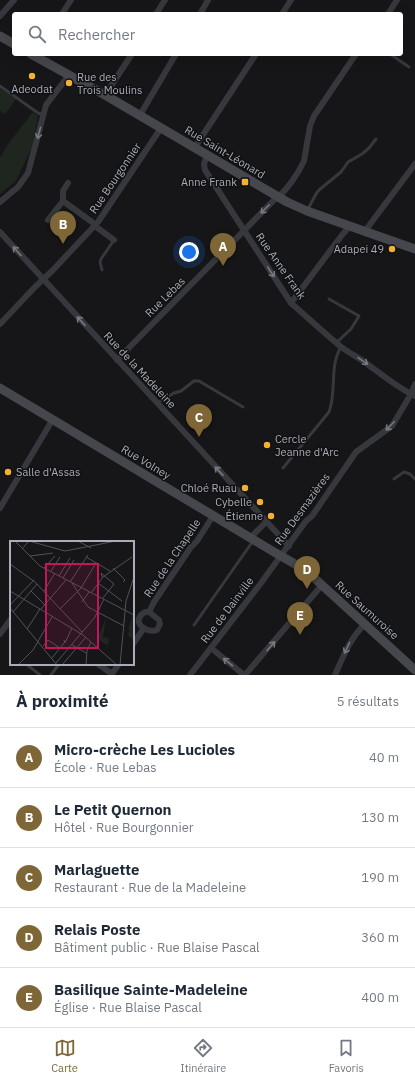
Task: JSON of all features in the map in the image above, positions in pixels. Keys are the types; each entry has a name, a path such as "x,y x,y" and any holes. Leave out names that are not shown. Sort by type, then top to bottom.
{"main road":[{"path":"0,36 12,43"},
{"name":"Rue Saint-Léonard","path":"39,56 298,207 415,250"},
{"name":"Rue Volney","path":"0,388 280,556"},
{"name":"Rue Saumuroise","path":"280,556 302,568 415,670"}],"street":[{"path":"0,16 14,0"},
{"path":"63,12 71,0"},
{"path":"157,12 165,0"},
{"path":"201,12 208,0"},
{"path":"283,12 291,0"},
{"path":"389,12 397,0"},
{"path":"105,95 131,56"},
{"path":"140,115 175,56"},
{"path":"195,147 255,56"},
{"name":"Rue Lebas","path":"117,360 274,200 283,193 304,161 310,126 314,116 355,56"},
{"path":"0,202 18,187 28,173 46,105 69,75"},
{"name":"Rue Bourgonnier","path":"0,324 93,224 161,128"},
{"name":"Rue Anne Frank","path":"207,155 204,164 205,170 291,303 338,345 413,395"},
{"path":"364,231 415,164"},
{"path":"48,220 63,201 63,191 68,183"},
{"path":"63,201 114,240"},
{"path":"291,303 342,234 350,226"},
{"name":"Rue de la Madeleine","path":"0,232 289,546"},
{"name":"Rue Desmazières","path":"280,556 289,546 306,521 312,516 356,452 392,426 413,395 415,384"},
{"path":"0,508 53,419"},
{"name":"Rue de la Chapelle","path":"149,612 160,621 156,631 150,631 144,628 139,624 139,620 144,613 149,612 154,602 213,516"},
{"path":"252,539 265,523 265,520"},
{"name":"Rue de Dainville","path":"190,675 280,556"},
{"path":"211,648 245,675 322,585"},
{"path":"0,634 10,620"},
{"path":"335,675 350,642 359,629 365,624"},
{"path":"134,643 144,628"},
{"path":"99,665 111,675 118,665"}],"lane":[{"path":"393,56 409,66"},
{"path":"0,86 43,115"},
{"path":"307,211 320,190 341,172 348,162 369,148 376,139"},
{"path":"102,270 100,262 101,259 114,240"},
{"path":"283,468 329,412 338,345 359,316 329,299"},
{"path":"157,403 174,393 181,391 194,381 199,381 243,407"},
{"path":"394,479 404,472 410,474 415,479"},
{"path":"194,625 252,539"},
{"path":"27,665 40,675"},
{"path":"51,675 58,665"}],"shaded area":[{"path":"0,88 16,99 5,114 0,111"},
{"path":"33,112 38,117 32,147 16,181 0,194 0,157 8,144"}],"place":[{"name":"Adeodat","path":"32,76"},
{"name":"Rue des Trois Moulins","path":"69,83"},
{"name":"Anne Frank","path":"245,182"},
{"name":"Le Petit Quernon","path":"63,244"},
{"name":"Adapei 49","path":"392,249"},
{"name":"Micro-crèche Les Lucioles","path":"223,266"},
{"name":"Marlaguette","path":"199,437"},
{"name":"Cercle Jeanne d'Arc","path":"267,445"},
{"name":"Salle d'Assas","path":"8,472"},
{"name":"Chloé Ruau","path":"245,488"},
{"name":"Cybelle","path":"260,502"},
{"name":"Étienne","path":"271,516"},
{"name":"Relais Poste","path":"307,589"},
{"name":"Basilique Sainte-Madeleine","path":"300,635"}]}
